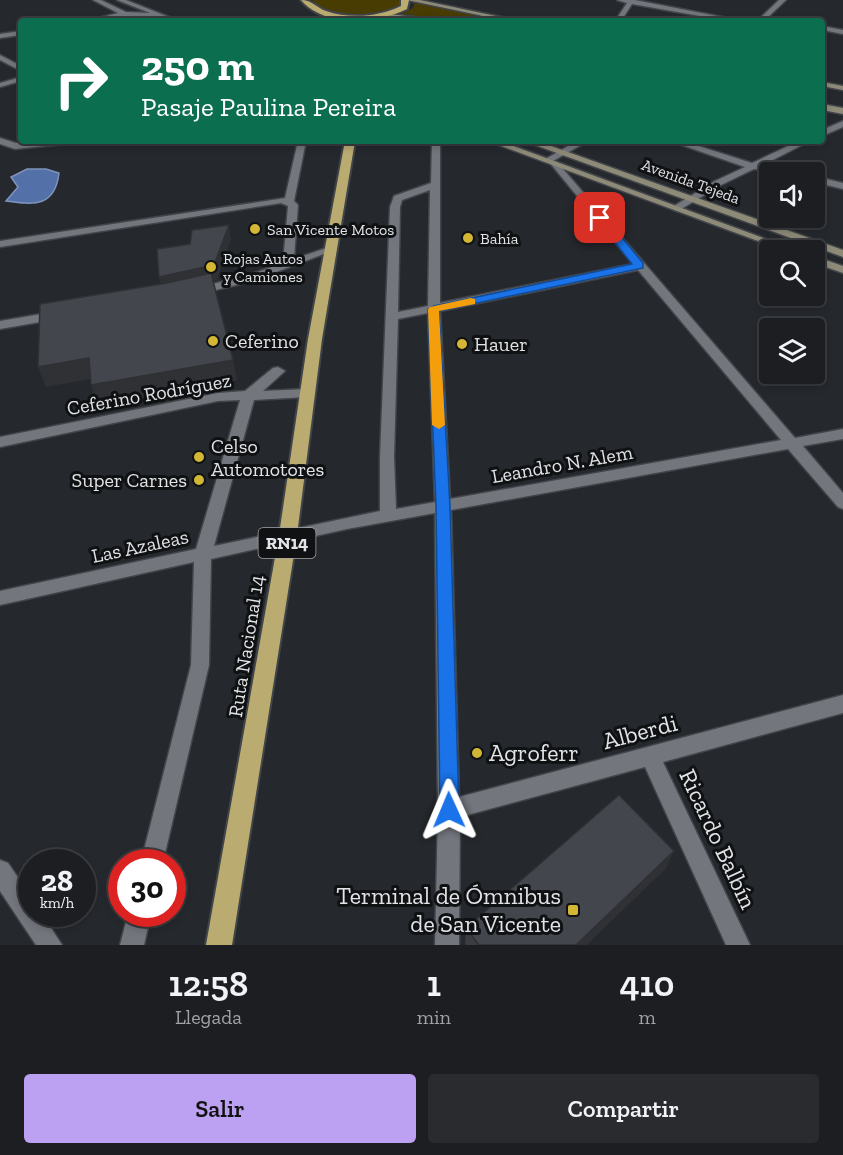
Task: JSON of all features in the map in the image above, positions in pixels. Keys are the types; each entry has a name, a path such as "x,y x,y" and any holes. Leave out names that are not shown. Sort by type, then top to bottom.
{"highway":[{"path":"305,0 324,18"},
{"path":"382,18 404,7 405,0"},
{"name":"Ruta Nacional 14","path":"219,945 288,535 306,393 350,144"}],"main road":[{"path":"410,0 502,18"},
{"path":"391,15 402,18"},
{"path":"825,85 843,88"},
{"path":"825,108 843,111"},
{"name":"Avenida Tejeda","path":"502,144 693,199 843,254"},
{"name":"Avenida Tejeda","path":"532,144 554,159 764,240"},
{"path":"825,263 843,270"}],"street":[{"path":"96,0 125,14"},
{"path":"120,0 165,18"},
{"path":"620,0 724,18"},
{"path":"763,18 783,0"},
{"path":"620,18 631,1"},
{"path":"105,18 125,14 161,16"},
{"path":"480,18 486,15"},
{"path":"825,29 843,32"},
{"path":"0,36 18,33"},
{"path":"2,59 18,56"},
{"path":"2,59 18,67"},
{"path":"0,85 18,80"},
{"path":"825,132 843,124"},
{"path":"0,141 15,146 29,144"},
{"path":"289,201 301,144"},
{"path":"436,144 434,309 443,506 449,810 447,945"},
{"path":"579,144 554,159 639,266 843,503"},
{"path":"683,144 759,167"},
{"path":"678,208 718,183 800,144"},
{"path":"825,182 843,186"},
{"path":"388,516 387,457 395,207 398,198 435,185"},
{"path":"0,244 281,200 289,201"},
{"path":"288,266 292,205 289,201"},
{"path":"182,293 249,279 332,249"},
{"path":"391,317 639,266"},
{"path":"249,279 265,285"},
{"path":"0,325 69,313"},
{"path":"155,849 200,665 203,554 248,396 278,371"},
{"name":"Ceferino Rodríguez","path":"0,442 218,397 306,393"},
{"name":"Leandro N. Alem","path":"288,535 843,434"},
{"name":"Las Azaleas","path":"0,598 288,535"},
{"name":"Alberdi","path":"449,810 843,704"},
{"name":"Ricardo Balbín","path":"650,756 738,945"},
{"path":"0,871 50,945"},
{"path":"132,945 137,927"}],"shaded area":[{"path":"312,0 398,0 400,2 397,9 387,12 352,16 329,12"},
{"path":"415,2 475,16 426,18 401,14 413,8"}],"water":[{"path":"27,169 46,169 59,173 53,192 48,198 34,203 6,201 18,187 11,177"}],"building":[{"path":"229,225 214,265 159,277 157,249 190,244 192,230"},
{"path":"211,273 233,360 91,385 89,358 38,367 40,304 167,283"},
{"path":"619,795 674,851 576,945 479,945 466,928"}],"slow traffic":[{"path":"439,425 434,309 471,301"}],"place":[{"name":"San Vicente Motos","path":"255,229"},
{"name":"Bahía","path":"468,238"},
{"name":"Rojas Autos y Camiones","path":"211,267"},
{"name":"Ceferino","path":"213,341"},
{"name":"Hauer","path":"462,344"},
{"name":"Celso Automotores","path":"199,457"},
{"name":"Super Carnes","path":"199,480"},
{"name":"Agroferr","path":"477,753"},
{"name":"Terminal de Ómnibus de San Vicente","path":"573,910"}],"route":[{"path":"449,810 443,506 434,309 639,266 600,218"}]}
